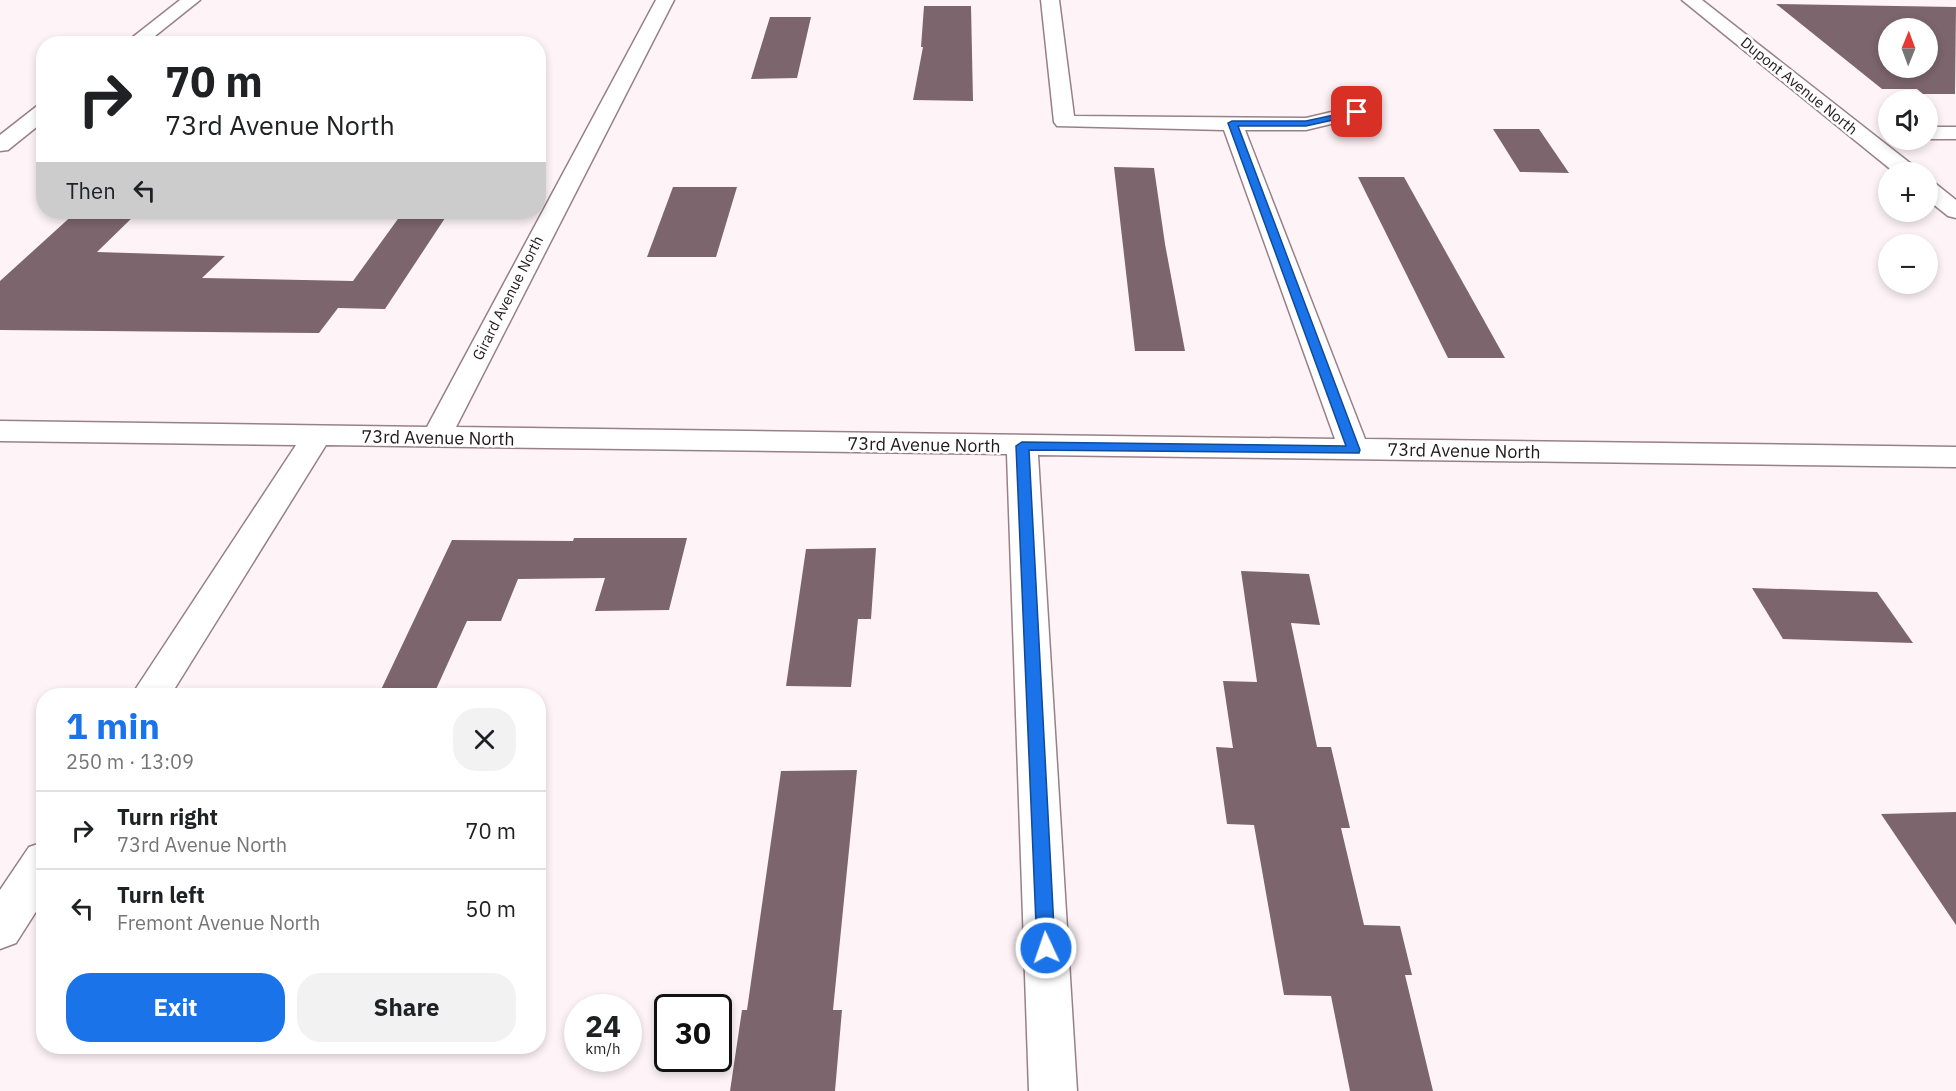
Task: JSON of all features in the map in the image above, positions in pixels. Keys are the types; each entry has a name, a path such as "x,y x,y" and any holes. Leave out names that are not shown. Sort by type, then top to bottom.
{"street":[{"path":"144,36 191,0"},
{"name":"Girard Avenue North","path":"436,438 665,0"},
{"path":"1050,0 1064,122 1306,124 1357,112"},
{"name":"Dupont Avenue North","path":"1691,0 1894,162"},
{"path":"0,145 36,116"},
{"path":"1232,123 1354,450"},
{"path":"1856,132 1878,132"},
{"path":"1938,133 1956,133"},
{"path":"1938,197 1956,212"},
{"name":"73rd Avenue North","path":"0,431 1956,457"},
{"path":"155,688 317,436"},
{"path":"1022,446 1053,1091"},
{"path":"0,928 36,873"}],"building":[{"path":"1776,4 1956,7 1955,94 1938,94 1938,90 1882,89"},
{"path":"924,6 971,6 973,101 913,100 923,47 921,47"},
{"path":"770,17 811,17 797,78 751,79"},
{"path":"1493,129 1539,129 1569,173 1520,172"},
{"path":"1114,167 1154,168 1165,244 1185,351 1135,351"},
{"path":"1358,177 1404,177 1505,358 1448,358"},
{"path":"673,187 737,187 716,257 647,257"},
{"path":"68,219 131,219 97,252 225,256 202,278 353,281 398,219 444,219 385,309 338,308 319,333 0,330 0,281"},
{"path":"574,538 687,538 669,610 595,611 605,578 518,579 501,621 467,621 437,688 382,688 452,540 573,541"},
{"path":"876,548 871,619 858,619 851,687 786,686 806,549"},
{"path":"1241,571 1309,574 1320,625 1291,623 1317,747 1331,747 1350,828 1341,828 1364,925 1400,926 1412,975 1405,975 1433,1091 1350,1091 1331,996 1284,995 1254,825 1227,824 1216,747 1233,748 1223,681 1257,682"},
{"path":"1752,588 1877,592 1913,643 1783,639"},
{"path":"857,770 833,1010 842,1010 835,1091 730,1091 742,1010 747,1010 781,771"},
{"path":"1956,812 1956,925 1881,814"}],"route":[{"path":"1046,948 1022,446 1354,450 1232,123 1306,124 1357,112"}]}
